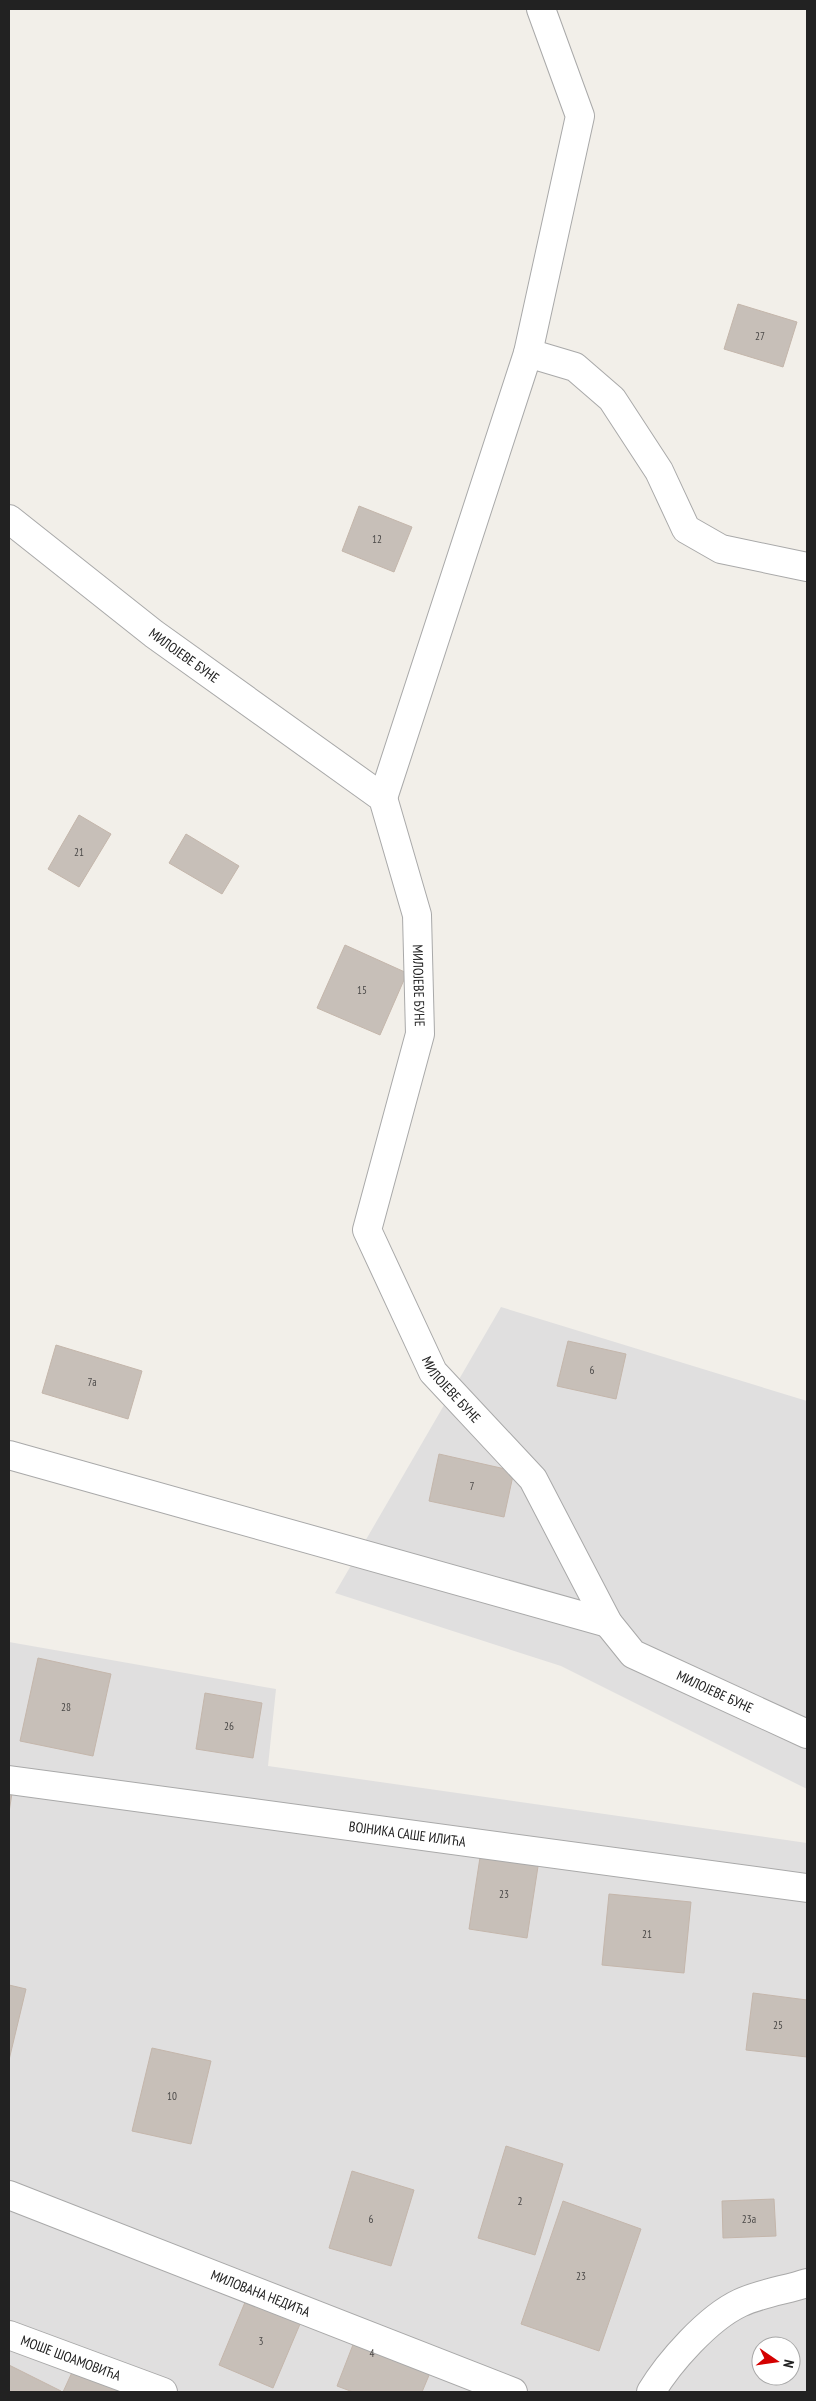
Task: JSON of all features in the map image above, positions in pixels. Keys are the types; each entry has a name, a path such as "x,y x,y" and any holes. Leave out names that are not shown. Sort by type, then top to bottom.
{"street":[{"path":"383,798 528,353 580,116 540,9"},
{"path":"528,353 575,367 612,399 659,472 686,529 721,549 807,567"},
{"name":"МИЛОЈЕВЕ БУНЕ","path":"9,519 154,634 383,798 417,915 420,1034 367,1230 433,1372 533,1478 608,1623 633,1654 807,1734"},
{"path":"9,1455 608,1623"},
{"name":"ВОЈНИКА САШЕ ИЛИЋА","path":"9,1780 807,1888"},
{"name":"МИЛОВАНА НЕДИЋА","path":"9,2195 513,2392"},
{"path":"651,2392 662,2375 688,2346 713,2322 727,2312 740,2303 807,2283"},
{"name":"МОШЕ ШОАМОВИЋА","path":"9,2335 163,2392"}],"shaded area":[{"path":"501,1307 807,1401 807,1789 561,1666 335,1593"},
{"path":"9,1642 276,1689 268,1766 807,1843 807,2392 9,2392"}],"building":[{"path":"738,304 797,322 783,367 724,349"},
{"path":"359,506 412,527 394,572 342,551"},
{"path":"79,815 111,834 79,887 48,869"},
{"path":"186,834 239,866 222,894 169,863"},
{"path":"345,945 407,973 380,1035 317,1008"},
{"path":"568,1341 626,1354 616,1399 557,1386"},
{"path":"56,1345 142,1371 128,1419 42,1393"},
{"path":"439,1454 514,1471 504,1517 429,1501"},
{"path":"38,1658 111,1674 93,1756 20,1741"},
{"path":"205,1693 262,1703 253,1758 196,1749"},
{"path":"9,1786 13,1787 9,1812"},
{"path":"481,1851 539,1860 527,1938 469,1929"},
{"path":"609,1894 691,1902 684,1973 602,1965"},
{"path":"9,1985 26,1989 9,2060"},
{"path":"753,1993 807,2000 807,2057 746,2050"},
{"path":"152,2048 211,2061 191,2144 132,2131"},
{"path":"506,2146 563,2164 535,2255 478,2238"},
{"path":"352,2171 414,2190 391,2266 329,2248"},
{"path":"774,2199 776,2236 723,2238 722,2201"},
{"path":"563,2201 641,2229 599,2351 521,2324"},
{"path":"248,2295 303,2317 273,2388 219,2365"},
{"path":"356,2337 432,2368 422,2392 353,2392 337,2386"},
{"path":"9,2365 61,2391 9,2392"},
{"path":"74,2368 127,2392 63,2392"}]}
